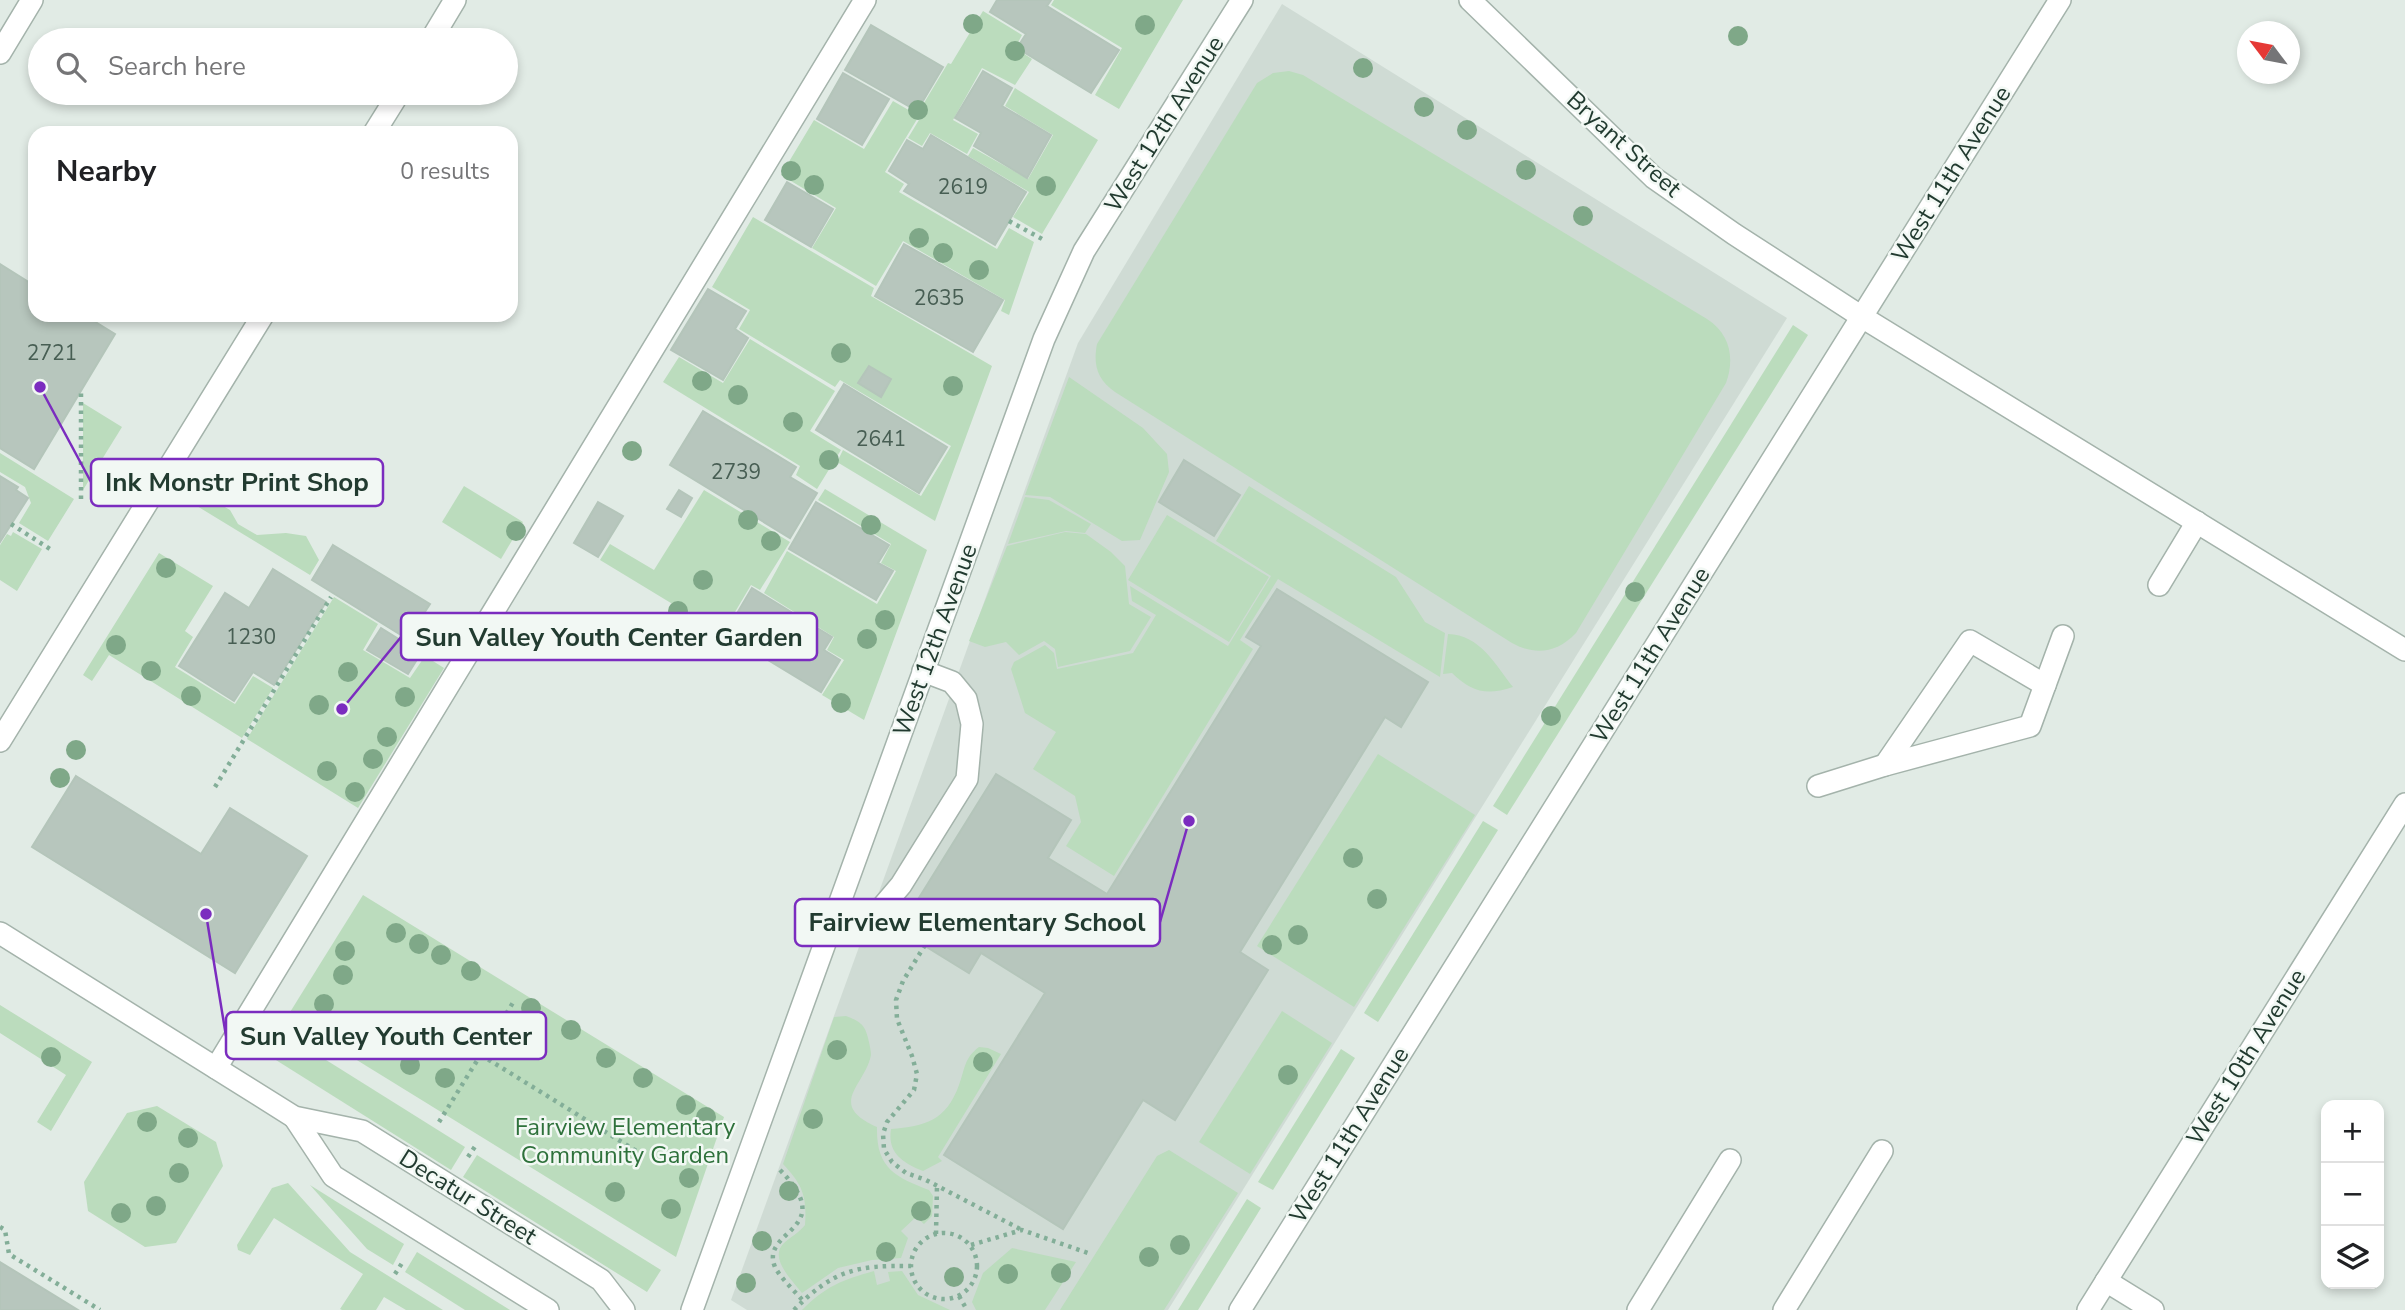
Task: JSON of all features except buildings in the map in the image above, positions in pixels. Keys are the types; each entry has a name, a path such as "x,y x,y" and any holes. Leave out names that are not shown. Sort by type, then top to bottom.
{"street":[{"path":"0,52 32,0"},
{"path":"438,28 456,0"},
{"path":"216,1068 865,0"},
{"name":"West 12th Avenue","path":"692,1310 1044,340 1084,251 1242,0"},
{"name":"Bryant Street","path":"1470,0 1654,178 1805,282 2405,650"},
{"name":"West 11th Avenue","path":"1240,1310 2060,0"},
{"path":"378,126 392,105"},
{"path":"0,741 259,322"},
{"path":"2159,585 2197,522"},
{"path":"1818,786 2030,726 2063,636"},
{"path":"1885,765 1970,642 2045,685"},
{"path":"833,921 861,932 901,885 967,779 972,724 966,699 952,682 923,671"},
{"name":"West 10th Avenue","path":"2088,1310 2405,804"},
{"name":"Decatur Street","path":"0,933 294,1117 362,1131 601,1280 624,1310"},
{"name":"Decatur Street","path":"294,1117 333,1176 548,1310"},
{"path":"1784,1310 1882,1151"},
{"path":"1638,1310 1730,1160"},
{"path":"2106,1281 2153,1310"}],"path":[{"path":"1009,221 1044,240"},
{"path":"80,499 81,390"},
{"path":"11,524 50,549"},
{"path":"215,787 331,597"},
{"path":"925,945 903,981 896,1000 897,1019 917,1074 914,1090 887,1122 883,1134 884,1149 892,1162 906,1173 937,1185 1022,1230 1088,1253"},
{"path":"439,1122 514,1001"},
{"path":"481,1055 638,1152"},
{"path":"776,1166 793,1183 803,1207 800,1221 774,1249 775,1266 803,1301"},
{"path":"936,1234 937,1185"},
{"path":"0,1227 5,1230 9,1254 100,1310"},
{"path":"971,1245 1022,1230"},
{"path":"951,1233 971,1245 977,1262 976,1274 972,1285 959,1296 943,1299 927,1294 915,1282 911,1266 919,1244 936,1234 951,1233"},
{"path":"794,1310 840,1274 873,1265 911,1266"},
{"path":"959,1296 967,1310"}],"shaded area":[{"path":"1282,4 1787,318 1168,1310 747,1310 731,1300 1078,343"}],"green space":[{"path":"1054,0 1183,0 1119,109 1095,95 1122,48 1051,5"},
{"path":"983,11 1022,35 1015,48 1032,59 1015,85 982,68 953,120 978,134 967,154 930,133 922,146 908,138 922,115 918,113"},
{"path":"1289,71 1303,75 1707,319 1725,339 1730,356 1726,383 1576,633 1561,645 1537,651 1512,643 1115,392 1100,377 1096,365 1097,344 1257,83 1273,73"},
{"path":"1015,88 1098,140 1042,234 1013,217 1029,192 968,156 973,148 1028,179 1053,135 1005,106"},
{"path":"893,101 919,116 885,172 904,184 899,192 997,249 1009,228 1034,242 1009,315 1001,311 1005,300 903,241 876,286 812,248 836,208 781,175 814,120 864,149"},
{"path":"753,217 874,288 871,296 992,366 935,521 837,462 843,450 921,496 951,446 840,380 835,387 739,329 750,310 712,287"},
{"path":"1793,325 1808,335 1507,815 1493,806"},
{"path":"750,339 835,391 810,431 841,450 817,489 796,475 800,466 663,382 679,357 723,383"},
{"path":"1069,377 1143,428 1167,454 1169,472 1140,540 1122,541 1050,497 1025,495"},
{"path":"83,403 122,427 83,490"},
{"path":"0,453 74,499 48,541 19,523 31,503 25,487 0,472"},
{"path":"464,486 523,522 501,559 442,522"},
{"path":"1249,486 1396,577 1425,622 1445,633 1440,677 1278,579 1240,640 1253,649 1114,876 1066,846 1081,822 1075,796 1033,769 1056,732 1025,713 1011,669 1014,662 1045,645 1054,653 1057,669 1133,653 1156,615 1132,601 1130,586 1228,646 1271,576 1216,541"},
{"path":"825,489 927,550 864,720 822,695 844,660 827,650 834,637 764,593 787,551 877,604 896,571 881,563 891,544 818,500"},
{"path":"704,490 790,542 760,590 751,585 722,634 600,560 610,544 654,570"},
{"path":"199,492 230,510 238,524 257,535 286,533 306,536 319,560 310,575 192,503"},
{"path":"1025,497 1049,500 1091,524 1085,533 1066,531 1008,544"},
{"path":"1167,515 1269,577 1229,642 1128,580"},
{"path":"13,532 42,549 17,591 0,580 0,545 7,534 11,536"},
{"path":"1065,532 1086,534 1125,566 1129,604 1151,617 1130,651 1058,667 1055,649 1044,641 1019,655 1006,642 985,647 969,641 1007,546"},
{"path":"159,553 213,586 185,631 193,637 175,667 235,704 253,676 273,688 242,738 109,655 92,681 83,675"},
{"path":"334,597 378,624 363,650 410,678 425,656 444,668 358,808 247,739"},
{"path":"1448,634 1469,639 1478,645 1513,687 1487,692 1473,688 1452,673 1443,674"},
{"path":"1378,754 1475,815 1354,1007 1257,946"},
{"path":"1483,821 1498,830 1378,1022 1364,1013"},
{"name":"Fairview Elementary Community Garden","path":"363,895 724,1117 676,1257 287,1017"},
{"path":"0,1005 92,1062 51,1131 37,1122 66,1075 0,1033"},
{"path":"1282,1011 1332,1043 1250,1174 1199,1142"},
{"path":"846,1016 863,1026 871,1053 853,1094 851,1102 854,1110 862,1119 877,1127 880,1152 890,1169 929,1190 933,1196 932,1216 924,1224 916,1217 901,1231 908,1238 901,1258 872,1260 838,1268 802,1293 780,1263 779,1250 805,1225 802,1192 783,1164 834,1017"},
{"path":"267,1023 465,1147 451,1170 252,1045"},
{"path":"979,1047 1001,1054 938,1157 942,1161 923,1171 903,1161 894,1151 891,1129 924,1123 941,1114 954,1097 968,1060"},
{"path":"1341,1049 1355,1058 1273,1190 1258,1182"},
{"path":"157,1106 216,1142 223,1166 176,1243 145,1247 88,1211 84,1182 127,1113"},
{"path":"1169,1150 1238,1193 1164,1310 1060,1310 1157,1156"},
{"path":"477,1155 661,1270 647,1292 463,1177"},
{"path":"288,1183 350,1252 443,1310 406,1310 384,1297 376,1310 340,1309 363,1274 274,1218 250,1255 238,1250 237,1245 272,1188"},
{"path":"310,1185 404,1244 393,1265 367,1249"},
{"path":"1247,1199 1261,1208 1198,1310 1178,1310"},
{"path":"1012,1248 1076,1262 1045,1310 976,1310 972,1302 983,1273"},
{"path":"417,1252 510,1310 465,1310 405,1272"},
{"path":"874,1271 877,1285 890,1281 888,1272 902,1271 918,1295 950,1310 802,1310 835,1285"}],"place":[{"name":"Ink Monstr Print Shop","path":"40,387"},
{"name":"Sun Valley Youth Center Garden","path":"342,709"},
{"name":"Fairview Elementary School","path":"1189,821"},
{"name":"Sun Valley Youth Center","path":"206,914"}]}
